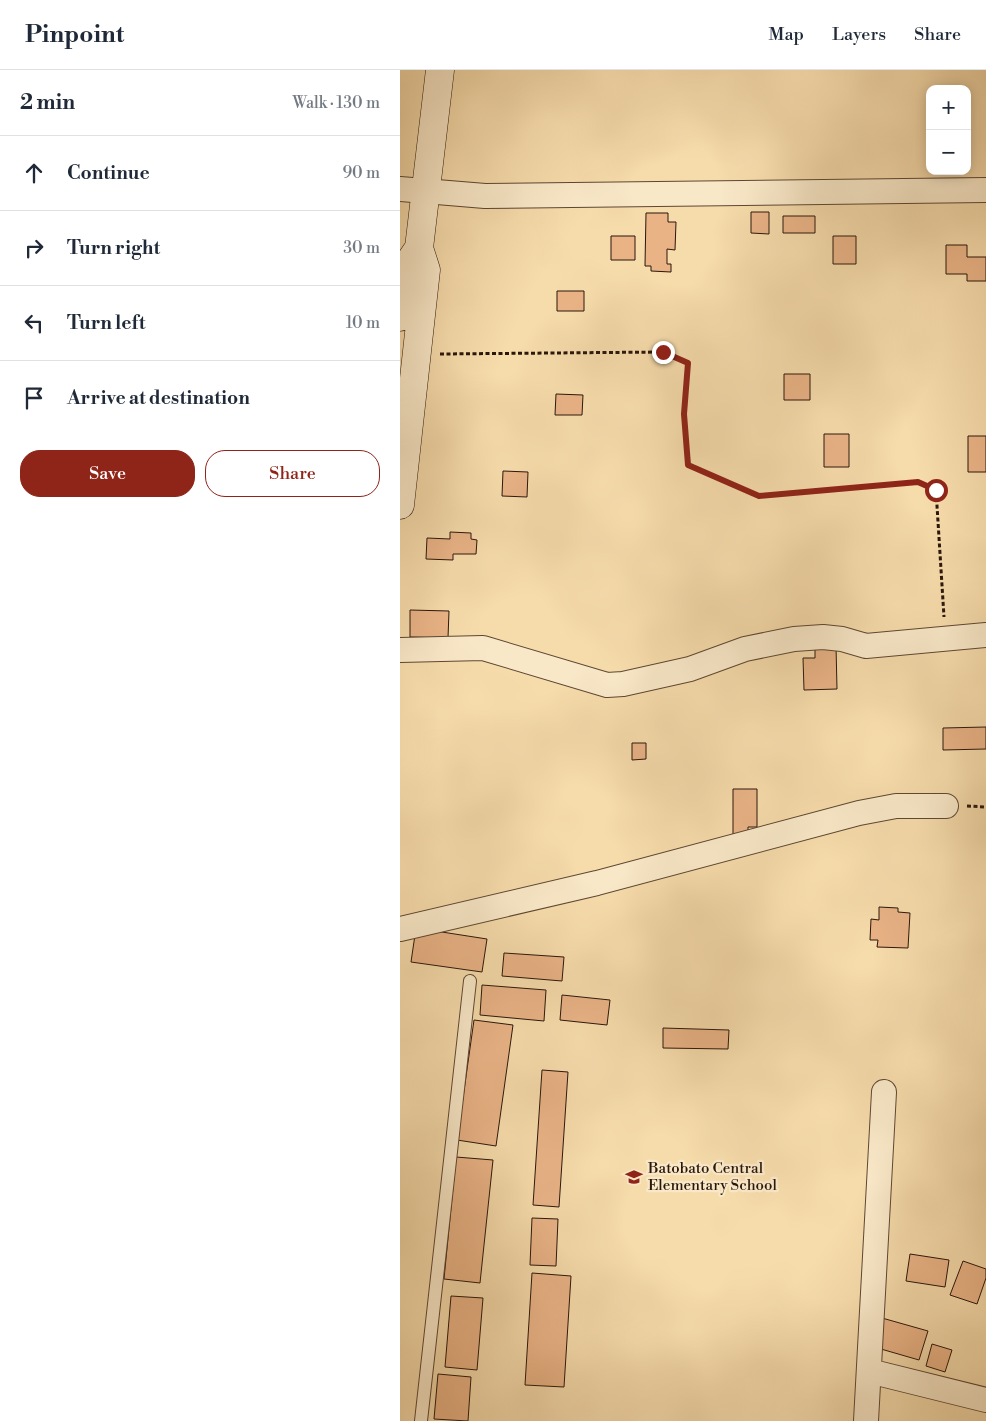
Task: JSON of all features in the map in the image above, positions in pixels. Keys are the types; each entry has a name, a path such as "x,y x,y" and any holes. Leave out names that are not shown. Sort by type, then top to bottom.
{"main road":[{"path":"400,505 426,270 419,248 413,190 440,70"},
{"path":"400,316 406,267 419,248"}],"street":[{"path":"413,190 485,196 986,190"},
{"path":"400,650 483,648 607,685 623,684 690,669 745,649 794,639 823,637 842,639 866,646 986,635"},
{"path":"400,929 597,883 859,813 896,806 946,806"},
{"path":"866,1421 884,1092"},
{"path":"869,1371 986,1400"}],"lane":[{"path":"421,1421 470,981"}],"path":[{"path":"417,354 663,352 688,363 684,414 688,465 759,496 918,482 936,490 946,638"}],"building":[{"path":"751,212 769,212 769,234 751,233"},
{"path":"646,213 668,213 668,222 676,222 675,250 667,249 667,264 671,264 671,272 651,271 651,266 645,266"},
{"path":"783,216 815,216 815,233 783,233"},
{"path":"611,236 635,236 635,260 611,260"},
{"path":"833,236 856,236 856,264 833,264"},
{"path":"946,245 967,245 967,257 986,257 986,281 967,281 967,274 946,274"},
{"path":"557,291 584,291 584,311 557,311"},
{"path":"784,374 810,374 810,400 784,400"},
{"path":"556,394 583,395 582,415 555,415"},
{"path":"824,434 849,434 849,467 824,467"},
{"path":"968,436 986,436 986,472 968,472"},
{"path":"503,471 528,472 527,497 502,496"},
{"path":"450,532 471,533 471,539 477,540 476,554 453,554 453,560 426,559 427,538 450,539"},
{"path":"410,610 449,611 448,638 410,637"},
{"path":"815,646 836,646 837,689 804,690 803,658 815,658"},
{"path":"986,727 986,749 943,750 943,728"},
{"path":"632,743 646,743 646,759 632,760"},
{"path":"733,789 757,789 757,827 748,827 748,837 733,837"},
{"path":"879,907 898,908 898,912 910,913 908,948 877,947 878,940 870,940 871,919 879,920"},
{"path":"416,928 487,939 482,972 411,962"},
{"path":"504,953 564,957 562,981 502,976"},
{"path":"482,985 546,990 544,1021 480,1015"},
{"path":"562,995 610,1000 607,1025 560,1020"},
{"path":"474,1020 513,1025 496,1146 457,1140"},
{"path":"663,1028 729,1030 728,1049 663,1048"},
{"path":"542,1070 568,1072 559,1207 533,1205"},
{"path":"456,1157 493,1160 480,1283 444,1279"},
{"path":"532,1218 558,1219 556,1266 530,1265"},
{"path":"910,1254 949,1260 945,1287 906,1281"},
{"path":"963,1261 986,1269 986,1278 977,1304 950,1295"},
{"path":"532,1273 571,1276 564,1387 525,1385"},
{"path":"451,1296 483,1298 477,1370 445,1367"},
{"path":"882,1318 928,1331 919,1360 874,1347"},
{"path":"932,1344 952,1350 945,1372 926,1366"},
{"path":"438,1374 471,1377 468,1421 434,1419"}],"place":[{"name":"Batobato Central Elementary School","path":"634,1177"}],"route":[{"path":"663,352 688,363 684,414 688,465 759,496 918,482 936,490"}]}
